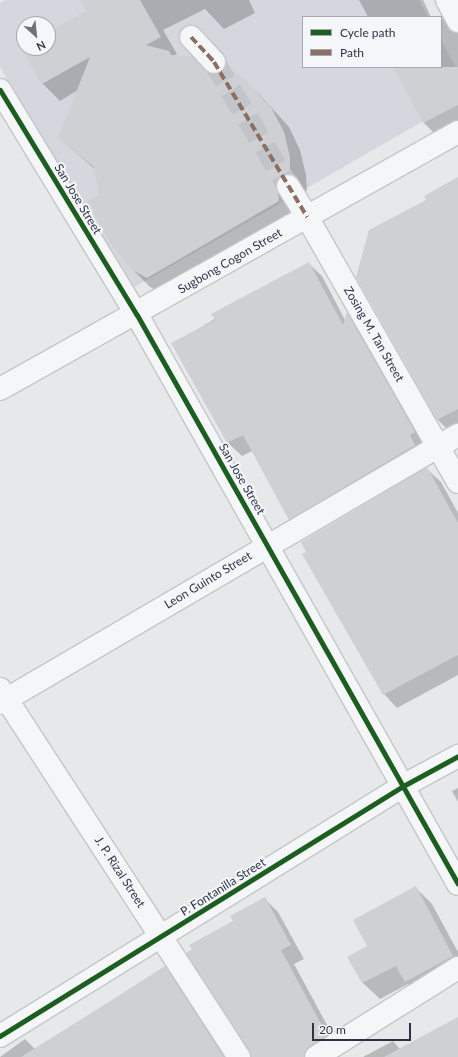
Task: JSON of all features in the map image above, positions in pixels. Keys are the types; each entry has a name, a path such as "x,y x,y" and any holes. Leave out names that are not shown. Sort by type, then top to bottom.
{"street":[{"path":"447,0 458,21"},
{"path":"191,37 214,62"},
{"name":"San Jose Street","path":"0,90 137,315 458,884"},
{"name":"Sugbong Cogon Street","path":"0,389 137,315 307,216 458,132"},
{"name":"Zosing M. Tan Street","path":"288,186 307,216 458,482"},
{"name":"Leon Guinto Street","path":"2,697 458,435"},
{"name":"J. P. Rizal Street","path":"2,697 163,937 238,1057"},
{"name":"P. Fontanilla Street","path":"0,1036 163,937 403,786 458,756"},
{"path":"316,1057 458,968"}],"shaded area":[{"path":"5,0 419,0 427,16 302,16 302,68 442,68 442,42 458,71 458,101 133,288 0,67 0,3"}],"building":[{"path":"80,0 140,0 161,37 146,45 169,51 171,55 192,56 210,74 217,74 225,67 246,80 272,109 284,132 290,157 290,174 277,180 279,201 147,278 132,270 112,246 87,202 99,195 94,167 58,138 90,57 42,84 26,56 56,56 56,28 86,11"},
{"path":"458,67 458,105 423,123 394,68"},
{"path":"458,177 458,409 437,420 356,277 369,230 426,200 424,196"},
{"path":"309,262 343,325 347,312 415,432 410,435 415,445 289,520 243,435 227,443 171,343 215,320 211,314"},
{"path":"427,467 458,523 458,655 383,695 302,554 306,552 301,542"},
{"path":"416,886 453,956 405,982 396,966 362,983 347,957 367,946 353,920"},
{"path":"265,897 291,945 281,950 327,1035 309,1047 304,1057 251,1057 186,953 192,949 189,945 233,921 230,916"},
{"path":"165,966 224,1057 21,1057 104,1005"},
{"path":"458,1017 458,1057 384,1057"}],"tunnel":[{"path":"214,62 288,186"}],"marked path":[{"path":"191,37 214,62 307,217"}],"cycle path":[{"path":"0,90 137,315 458,884"},
{"path":"0,1036 403,786 458,756"}]}
